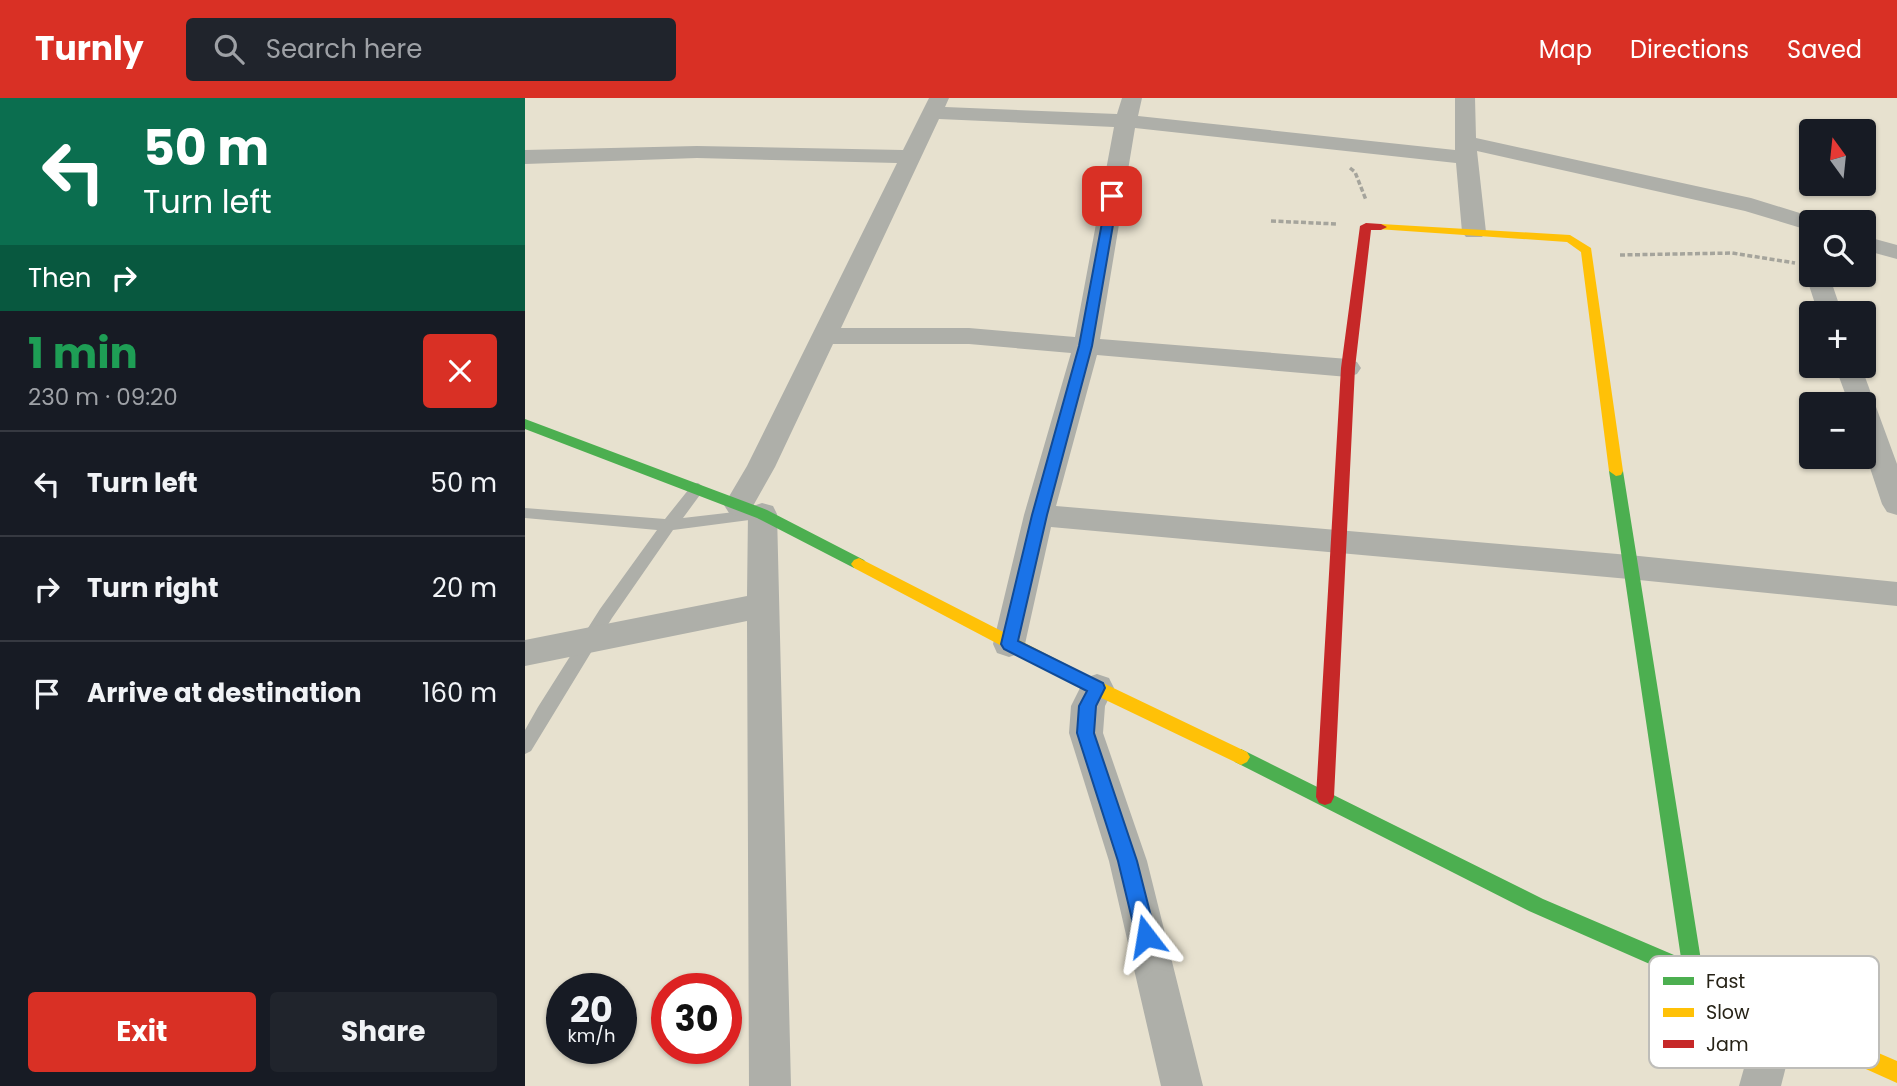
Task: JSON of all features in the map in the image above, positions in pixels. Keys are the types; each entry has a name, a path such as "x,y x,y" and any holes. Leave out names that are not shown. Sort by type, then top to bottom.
{"street":[{"path":"1465,98 1466,150 1474,232"},
{"path":"770,1086 763,606 750,509 761,467 937,105 1129,110 1321,141 1466,150 1751,205 1799,220"},
{"path":"1009,644 1039,515 1086,346 1129,110"},
{"path":"525,157 697,152 912,157"},
{"path":"1325,797 1348,368 1366,226 1570,239 1584,246 1588,255 1629,567 1690,956"},
{"path":"1876,246 1897,252"},
{"path":"824,336 969,336 1348,368"},
{"path":"525,424 750,509 1097,688 1325,797 1536,905 1654,956"},
{"path":"1876,445 1897,504"},
{"path":"1039,515 1338,540 1897,594"},
{"path":"525,653 763,606"},
{"path":"1097,688 1088,706 1086,733 1128,861 1182,1086"},
{"path":"1879,1064 1897,1072"},
{"path":"1760,1086 1765,1068"}],"lane":[{"path":"525,746 589,641 668,525 698,488"},
{"path":"525,513 668,525 750,509"}],"path":[{"path":"1271,221 1366,226 1366,200 1355,172 1321,141"},
{"path":"1588,255 1742,254 1772,257 1799,267"}],"traffic: fast":[{"path":"525,424 762,514 859,564"},
{"path":"1616,471 1690,956"},
{"path":"1241,757 1536,905 1653,956"}],"traffic: slow":[{"path":"1381,227 1570,239 1587,251 1616,471"},
{"path":"859,564 1097,688 1241,757"},
{"path":"1879,1064 1897,1072"}],"traffic: jam":[{"path":"1325,797 1348,368 1366,226 1381,227"}],"route":[{"path":"1112,196 1086,346 1039,515 1009,644 1097,688 1088,706 1086,733 1128,861 1146,936"}]}
